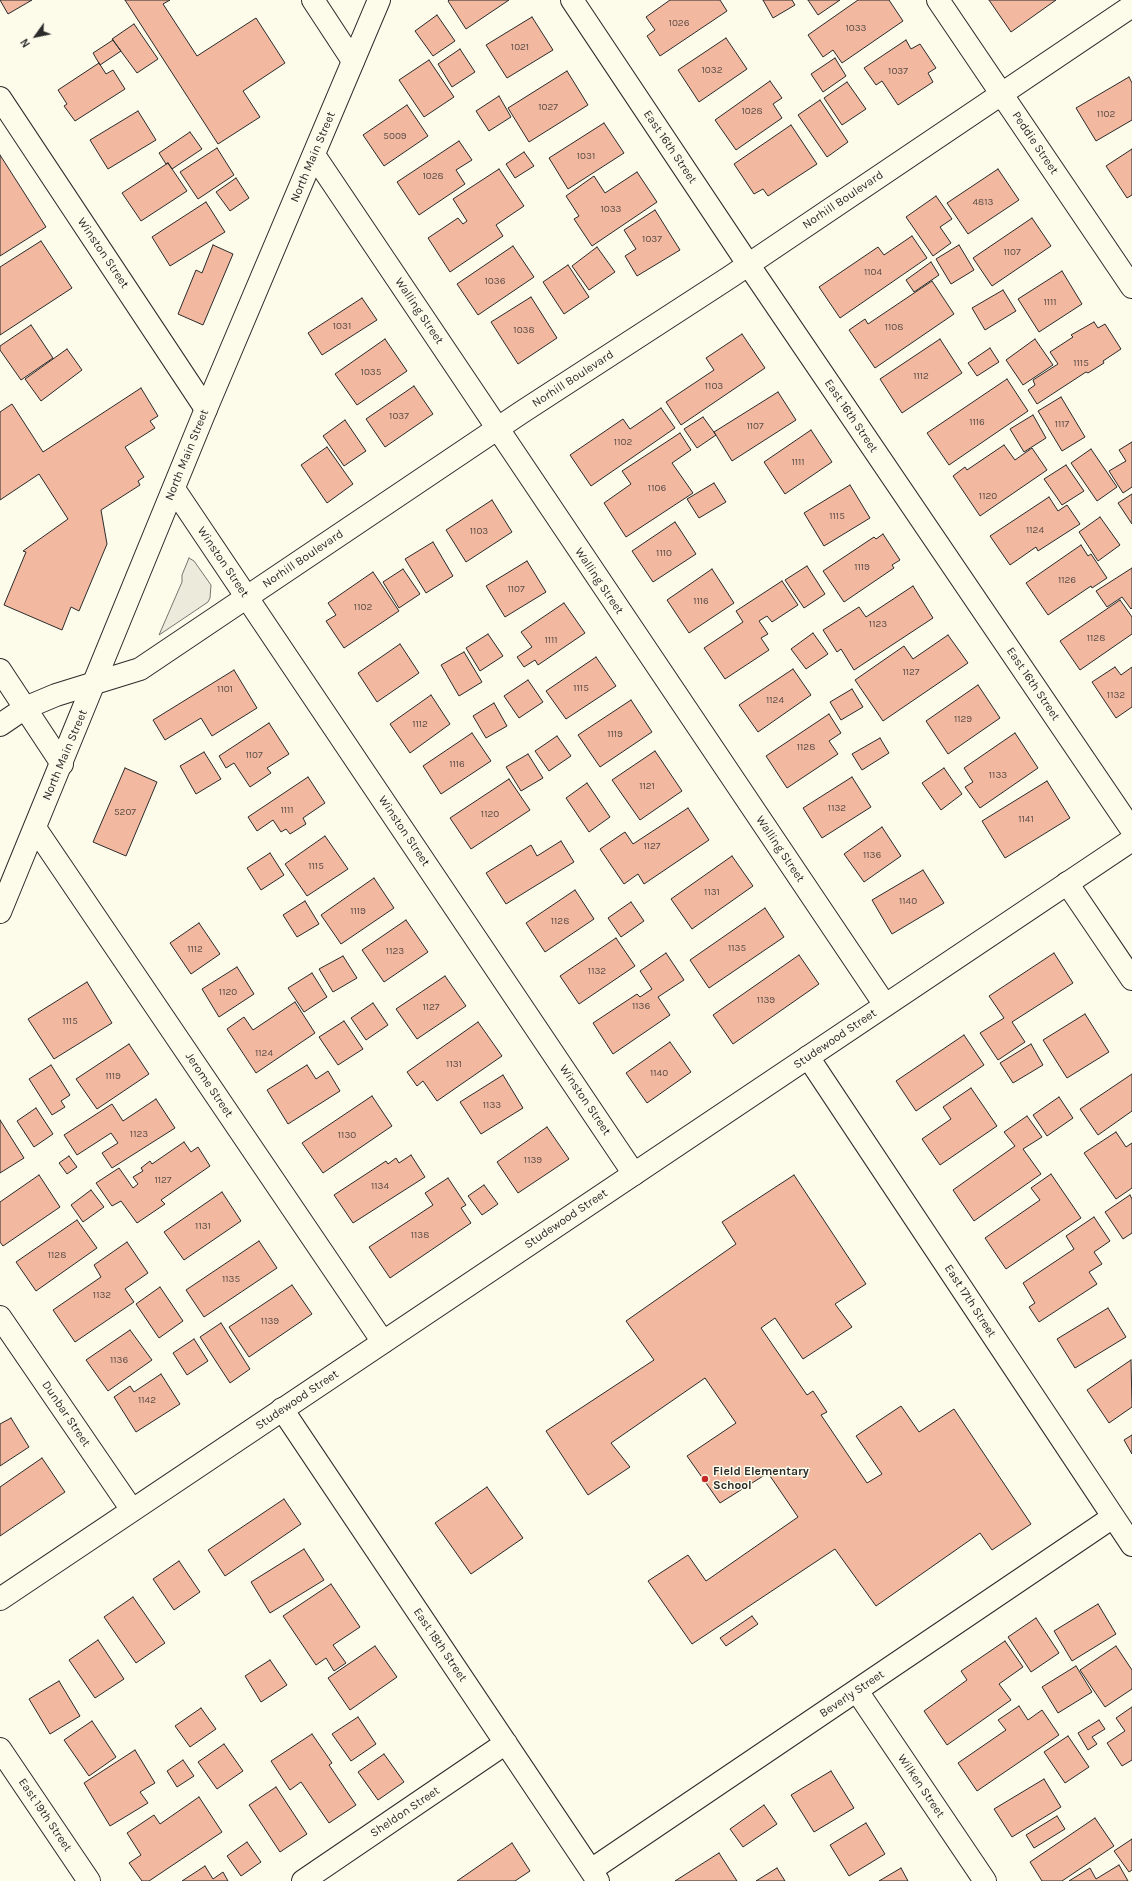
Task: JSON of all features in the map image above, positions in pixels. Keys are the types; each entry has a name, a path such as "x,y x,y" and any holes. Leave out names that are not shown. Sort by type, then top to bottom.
{"street":[{"path":"313,0 353,61"},
{"name":"North Main Street","path":"0,912 62,764 206,409 379,0"},
{"name":"East 16th Street","path":"572,0 748,264 1132,830"},
{"name":"Peddie Street","path":"938,0 1132,287"},
{"name":"Norhill Boulevard","path":"0,725 25,708 56,695 140,669 1132,6"},
{"name":"Winston Street","path":"0,98 206,409"},
{"name":"Walling Street","path":"314,155 885,1005"},
{"name":"Winston Street","path":"174,488 634,1174"},
{"path":"0,670 62,764"},
{"name":"Jerome Street","path":"35,828 383,1342"},
{"name":"Studewood Street","path":"0,1599 1132,840"},
{"path":"1067,883 1132,979"},
{"name":"East 17th Street","path":"808,1057 1132,1545"},
{"name":"Dunbar Street","path":"0,1317 132,1510"},
{"name":"East 18th Street","path":"282,1410 595,1876"},
{"name":"Beverly Street","path":"595,1876 857,1691 1113,1517"},
{"name":"Wilken Street","path":"857,1691 985,1881"},
{"name":"Sheldon Street","path":"303,1881 506,1743"},
{"name":"East 19th Street","path":"0,1749 89,1881"}],"shaded area":[{"path":"189,558 194,561 211,585 210,598 208,602 159,635 182,582 182,575"}],"building":[{"path":"0,0 32,0 8,14"},
{"path":"125,0 170,0 163,4 197,56 256,18 285,63 243,91 260,117 218,144"},
{"path":"509,0 466,29 448,1"},
{"path":"670,0 720,0 727,11 660,56 647,36 655,30 646,17"},
{"path":"763,0 792,0 795,5 773,18"},
{"path":"808,0 840,0 818,15"},
{"path":"858,0 889,0 903,21 842,63 833,50 823,57 808,35"},
{"path":"989,0 1056,0 1011,32"},
{"path":"437,15 455,41 433,56 415,31"},
{"path":"532,17 553,50 507,78 486,45"},
{"path":"134,24 158,59 137,73 112,39"},
{"path":"726,38 747,69 699,102 678,70"},
{"path":"113,40 121,51 100,65 93,53"},
{"path":"906,40 911,49 920,44 936,68 928,73 933,82 898,105 882,81 876,85 864,68"},
{"path":"460,49 475,72 452,87 438,64"},
{"path":"835,58 846,76 823,92 811,74"},
{"path":"429,60 454,97 424,117 399,80"},
{"path":"99,63 106,74 113,70 125,89 75,121 64,106 67,104 58,90"},
{"path":"567,71 588,105 529,142 508,108"},
{"path":"1129,77 1132,83 1132,120 1096,141 1076,108"},
{"path":"770,81 782,98 773,104 782,118 736,150 715,120"},
{"path":"847,82 866,109 842,125 824,98"},
{"path":"499,96 511,117 489,131 476,111"},
{"path":"820,100 848,142 827,157 798,115"},
{"path":"407,105 428,136 384,166 363,135"},
{"path":"138,111 156,140 108,169 90,140"},
{"path":"604,123 624,153 568,189 549,158"},
{"path":"791,125 817,164 768,196 763,189 754,194 734,164"},
{"path":"190,132 202,149 172,169 168,163 166,164 159,153"},
{"path":"459,141 472,160 456,170 465,184 419,215 397,182"},
{"path":"217,148 234,175 198,199 180,172"},
{"path":"1132,149 1132,195 1127,198 1106,166"},
{"path":"524,152 534,166 515,178 506,164"},
{"path":"0,155 46,227 0,256"},
{"path":"168,163 187,191 141,221 122,193"},
{"path":"499,169 524,206 496,225 503,236 450,272 428,238 458,218 463,224 467,221 453,199"},
{"path":"998,169 1019,200 968,234 947,203"},
{"path":"637,172 657,202 592,246 574,219 579,216 566,196 594,176 605,193"},
{"path":"236,178 249,198 230,211 216,192"},
{"path":"936,196 952,219 940,227 951,243 933,256 906,217"},
{"path":"206,202 225,232 170,266 152,237"},
{"path":"655,210 680,250 637,276 625,256 636,249 624,230"},
{"path":"1032,218 1051,246 992,286 973,258"},
{"path":"912,236 927,258 840,318 819,287 878,247 884,255"},
{"path":"41,241 72,288 0,335 0,267"},
{"path":"213,245 233,254 203,325 178,314 196,270 202,273"},
{"path":"959,245 974,270 951,284 936,259"},
{"path":"513,246 534,277 478,315 457,284"},
{"path":"597,247 615,272 589,290 572,266"},
{"path":"931,262 939,275 914,292 906,280"},
{"path":"568,265 589,297 564,314 543,282"},
{"path":"1062,271 1082,304 1039,332 1018,299"},
{"path":"932,281 954,314 875,368 849,330 865,319 868,324"},
{"path":"1003,290 1016,311 985,330 972,308"},
{"path":"531,297 557,338 518,364 491,322"},
{"path":"362,298 377,320 322,355 308,333"},
{"path":"1094,322 1098,328 1105,324 1121,349 1103,361 1104,363 1088,373 1086,372 1037,404 1028,390 1035,385 1033,380 1058,364 1050,352 1073,337 1071,335"},
{"path":"31,325 53,358 21,380 0,350 0,346"},
{"path":"742,334 765,368 681,425 666,402 714,370 706,358"},
{"path":"385,339 407,371 357,405 335,374"},
{"path":"940,339 962,373 902,413 880,379"},
{"path":"1035,339 1053,365 1023,385 1006,360"},
{"path":"990,348 999,362 977,376 968,363"},
{"path":"67,349 82,370 41,401 25,379"},
{"path":"1007,379 1028,411 949,465 927,433"},
{"path":"414,386 433,414 385,447 366,419"},
{"path":"141,388 158,416 150,421 155,428 125,447 144,477 138,481 140,485 101,510 107,544 79,611 71,607 62,630 4,605 26,552 23,551 68,519 39,474 0,500 0,412 12,404 43,452"},
{"path":"778,392 796,420 732,461 714,432"},
{"path":"1061,397 1085,437 1062,451 1038,411"},
{"path":"661,408 675,428 591,486 570,455 623,419 630,429"},
{"path":"1033,415 1046,438 1024,452 1010,429"},
{"path":"703,417 716,435 697,448 684,429"},
{"path":"345,420 366,451 344,466 323,436"},
{"path":"811,430 832,462 785,494 764,462"},
{"path":"680,433 691,450 672,463 693,493 626,537 604,503 631,484 622,471"},
{"path":"1132,442 1132,487 1123,493 1109,471 1126,461 1119,450"},
{"path":"1004,445 1015,460 1032,448 1047,470 980,516 953,476 965,467 967,470"},
{"path":"327,447 353,484 327,503 301,465"},
{"path":"1091,449 1117,487 1097,501 1071,463"},
{"path":"1066,465 1084,491 1062,505 1044,479"},
{"path":"714,483 726,502 699,518 687,499"},
{"path":"850,485 870,518 824,546 804,513"},
{"path":"1132,494 1132,524 1118,503"},
{"path":"1049,497 1058,511 1067,505 1080,524 1038,551 1036,547 1010,565 990,536"},
{"path":"492,500 512,532 466,562 446,530"},
{"path":"1100,517 1120,545 1098,561 1079,532"},
{"path":"675,522 696,554 653,582 632,551"},
{"path":"883,534 900,560 892,565 894,568 844,602 823,571 874,537 876,539"},
{"path":"433,542 453,576 426,593 405,559"},
{"path":"1081,545 1088,556 1091,554 1107,578 1092,588 1091,586 1048,615 1026,583"},
{"path":"527,561 546,592 505,617 486,586"},
{"path":"807,566 825,594 804,608 785,580"},
{"path":"1132,568 1132,608 1131,609 1122,597 1107,607 1096,591"},
{"path":"403,569 420,594 399,608 383,582"},
{"path":"712,569 734,603 689,633 667,600"},
{"path":"373,572 399,611 344,648 326,621 336,615 328,603"},
{"path":"782,581 798,605 772,622 767,616 759,621 768,634 761,638 769,650 725,679 704,648 743,622 736,611"},
{"path":"913,586 933,618 854,670 841,649 837,652 823,630 859,607 866,617"},
{"path":"1120,600 1132,617 1132,634 1080,670 1060,641"},
{"path":"564,603 585,633 538,665 535,660 524,667 517,657 532,647 521,632"},
{"path":"813,633 828,654 806,669 791,649"},
{"path":"488,634 503,656 480,671 466,648"},
{"path":"948,635 968,663 883,721 855,680 904,646 913,659"},
{"path":"400,644 419,673 377,702 358,673"},
{"path":"464,652 482,682 459,696 441,665"},
{"path":"596,657 616,686 566,719 546,691"},
{"path":"1115,667 1121,675 1132,667 1132,707 1116,718 1092,682"},
{"path":"793,669 811,695 758,732 739,705"},
{"path":"234,670 257,708 212,736 201,718 165,740 153,720"},
{"path":"528,680 543,702 519,718 504,696"},
{"path":"978,685 1000,718 948,754 926,721"},
{"path":"852,689 863,707 841,720 830,702"},
{"path":"431,695 450,724 410,753 390,724"},
{"path":"631,700 652,732 600,767 578,735"},
{"path":"494,703 507,726 486,738 473,716"},
{"path":"829,714 841,733 829,741 838,754 787,788 766,756"},
{"path":"269,723 289,754 267,768 271,773 250,787 234,763 226,768 219,756"},
{"path":"472,733 491,761 441,794 423,766"},
{"path":"1015,733 1038,768 980,808 965,787 973,782 964,768"},
{"path":"557,736 571,756 549,771 535,751"},
{"path":"880,738 889,753 862,770 852,754"},
{"path":"655,751 682,791 640,820 612,780"},
{"path":"204,752 221,779 196,794 180,766"},
{"path":"528,754 543,778 521,791 506,767"},
{"path":"125,768 157,782 126,856 93,842"},
{"path":"944,768 962,794 941,810 922,783"},
{"path":"308,777 325,803 303,818 306,824 290,834 286,829 281,832 273,820 257,831 248,817"},
{"path":"852,777 871,807 822,838 803,808"},
{"path":"509,779 530,810 471,849 450,818"},
{"path":"1047,781 1070,818 1005,858 982,821"},
{"path":"587,783 610,817 589,832 566,798"},
{"path":"688,808 709,840 644,884 638,874 624,884 600,849 625,832 633,844"},
{"path":"882,827 901,856 864,882 844,854"},
{"path":"325,836 348,869 307,896 285,864"},
{"path":"561,841 574,862 506,904 486,873 531,845 537,856"},
{"path":"270,853 284,875 261,890 247,868"},
{"path":"732,856 753,886 692,929 671,899"},
{"path":"923,870 944,903 892,934 872,900"},
{"path":"374,878 394,908 341,944 321,915"},
{"path":"575,890 594,919 545,952 526,923"},
{"path":"305,901 319,924 297,937 283,915"},
{"path":"631,902 644,921 621,937 608,918"},
{"path":"765,908 784,937 709,988 690,960"},
{"path":"406,920 428,952 384,982 362,950"},
{"path":"199,923 220,954 191,974 170,943"},
{"path":"616,938 635,966 579,1004 560,976"},
{"path":"666,953 684,980 658,997 670,1015 613,1054 593,1023 637,994 640,997 652,989 640,971"},
{"path":"1054,953 1073,983 1012,1022 1025,1042 998,1060 980,1033 1004,1018 989,996"},
{"path":"799,955 819,984 733,1044 713,1015"},
{"path":"343,956 357,978 333,992 319,969"},
{"path":"237,967 254,994 219,1017 202,989"},
{"path":"312,973 327,997 304,1012 288,988"},
{"path":"445,976 466,1006 417,1039 396,1009"},
{"path":"87,982 112,1023 54,1059 28,1019"},
{"path":"295,1002 315,1033 256,1073 227,1029 244,1017 253,1030"},
{"path":"373,1003 388,1025 366,1040 351,1018"},
{"path":"1085,1014 1109,1052 1067,1078 1043,1040"},
{"path":"344,1021 363,1049 338,1065 319,1037"},
{"path":"478,1022 502,1056 437,1101 423,1081 417,1086 407,1072"},
{"path":"964,1035 984,1065 916,1111 896,1081"},
{"path":"670,1042 691,1072 647,1103 626,1073"},
{"path":"129,1044 149,1074 97,1109 76,1079"},
{"path":"1031,1044 1043,1065 1013,1083 1000,1063"},
{"path":"51,1065 70,1095 61,1101 65,1107 52,1115 29,1079"},
{"path":"307,1065 316,1079 328,1071 340,1091 288,1124 267,1090"},
{"path":"1132,1074 1132,1111 1098,1135 1080,1109"},
{"path":"503,1075 523,1108 481,1134 460,1102"},
{"path":"971,1088 997,1126 940,1165 922,1139 951,1119 943,1107"},
{"path":"372,1096 392,1126 323,1173 302,1143"},
{"path":"1059,1097 1073,1118 1047,1136 1033,1115"},
{"path":"156,1099 175,1128 112,1168 102,1153 118,1143 111,1133 77,1155 64,1135 112,1104 123,1121"},
{"path":"36,1108 53,1134 34,1147 17,1121"},
{"path":"1027,1116 1042,1137 1023,1149 1041,1174 974,1221 953,1190 1015,1146 1004,1132"},
{"path":"0,1120 24,1158 0,1173"},
{"path":"547,1127 569,1159 518,1193 497,1162"},
{"path":"1116,1132 1126,1147 1132,1143 1132,1188 1116,1199 1084,1153"},
{"path":"184,1142 191,1152 198,1147 210,1166 161,1200 165,1204 137,1223 121,1201 112,1206 96,1183 119,1168 133,1188 138,1184 133,1177 143,1171 141,1168 150,1161 152,1164"},
{"path":"411,1155 425,1177 353,1223 334,1195 386,1161 388,1164 396,1158 399,1163"},
{"path":"69,1156 77,1167 67,1174 59,1163"},
{"path":"1051,1174 1081,1218 1006,1269 985,1238 1040,1200 1031,1188"},
{"path":"39,1175 60,1207 3,1246 0,1242 0,1202"},
{"path":"794,1175 866,1284 835,1304 852,1327 803,1359 775,1318 761,1328 807,1395 813,1391 827,1412 821,1415 867,1483 882,1474 856,1436 901,1406 919,1432 954,1409 1031,1524 992,1550 980,1533 876,1606 835,1549 692,1644 648,1581 688,1555 706,1581 798,1517 768,1473 720,1503 687,1456 736,1423 705,1378 611,1443 630,1467 588,1495 546,1431 654,1360 626,1321 736,1244 722,1222"},
{"path":"448,1178 466,1205 461,1208 471,1223 390,1278 369,1247 433,1205 425,1193"},
{"path":"484,1185 498,1204 482,1215 468,1196"},
{"path":"91,1190 104,1207 83,1222 71,1205"},
{"path":"222,1192 241,1221 184,1260 164,1232"},
{"path":"1130,1195 1132,1199 1132,1233 1123,1239 1105,1212"},
{"path":"1094,1217 1110,1241 1094,1252 1102,1264 1089,1272 1097,1284 1039,1322 1029,1307 1035,1303 1023,1283 1074,1249 1066,1236"},
{"path":"77,1220 97,1248 36,1291 16,1262"},
{"path":"259,1241 277,1268 204,1317 186,1290"},
{"path":"127,1242 148,1273 125,1289 134,1302 75,1342 53,1310 101,1277 94,1265"},
{"path":"292,1285 312,1314 249,1357 229,1327"},
{"path":"160,1287 183,1321 159,1338 136,1304"},
{"path":"1108,1308 1126,1337 1075,1368 1057,1339"},
{"path":"221,1323 250,1369 230,1383 200,1337"},
{"path":"130,1330 152,1360 108,1391 86,1360"},
{"path":"194,1339 208,1361 187,1375 173,1353"},
{"path":"1131,1360 1132,1407 1109,1423 1087,1390"},
{"path":"161,1374 180,1404 136,1432 114,1397 130,1386 134,1392"},
{"path":"11,1418 29,1447 0,1466 0,1424"},
{"path":"1132,1435 1132,1454 1124,1440"},
{"path":"42,1458 65,1492 0,1536 0,1487"},
{"path":"487,1487 523,1538 471,1574 435,1523"},
{"path":"284,1499 301,1524 225,1576 208,1550"},
{"path":"304,1549 324,1580 270,1613 251,1582"},
{"path":"179,1561 200,1592 174,1610 153,1579"},
{"path":"331,1584 360,1627 333,1645 346,1663 334,1671 326,1658 316,1665 283,1616"},
{"path":"133,1597 165,1643 136,1663 104,1617"},
{"path":"1098,1604 1116,1634 1072,1661 1054,1631"},
{"path":"752,1616 758,1624 726,1646 720,1638"},
{"path":"1036,1618 1059,1653 1031,1672 1008,1637"},
{"path":"98,1640 124,1679 95,1698 69,1660"},
{"path":"1005,1641 1023,1667 999,1684 1011,1700 947,1745 924,1711 967,1680 961,1671"},
{"path":"375,1646 397,1677 350,1710 328,1678"},
{"path":"1116,1646 1132,1670 1132,1689 1105,1707 1080,1670"},
{"path":"270,1660 287,1685 261,1702 245,1676"},
{"path":"1076,1666 1092,1692 1058,1713 1042,1687"},
{"path":"59,1681 80,1716 50,1734 29,1699"},
{"path":"1019,1706 1028,1720 1042,1710 1059,1735 977,1791 958,1763 1006,1730 998,1720"},
{"path":"1132,1707 1132,1760 1122,1766 1107,1743 1125,1731 1116,1718"},
{"path":"201,1708 216,1729 190,1747 175,1726"},
{"path":"358,1717 376,1744 351,1761 332,1734"},
{"path":"1099,1720 1105,1729 1092,1737 1097,1744 1088,1750 1078,1733"},
{"path":"92,1721 116,1757 89,1776 64,1740"},
{"path":"312,1734 332,1763 329,1765 356,1805 329,1823 301,1782 290,1790 271,1761"},
{"path":"1068,1736 1089,1767 1065,1783 1044,1752"},
{"path":"224,1744 243,1771 217,1789 198,1762"},
{"path":"135,1750 155,1783 140,1792 148,1803 110,1826 84,1783"},
{"path":"384,1754 404,1782 378,1800 358,1772"},
{"path":"183,1760 194,1776 177,1787 167,1771"},
{"path":"831,1771 854,1808 814,1832 791,1795"},
{"path":"1044,1779 1061,1807 1012,1837 994,1809"},
{"path":"276,1787 307,1834 280,1852 249,1805"},
{"path":"199,1797 222,1832 149,1881 142,1881 129,1863 141,1855 127,1833 154,1815 160,1824"},
{"path":"764,1805 777,1824 743,1847 730,1829"},
{"path":"1057,1816 1065,1829 1034,1848 1026,1835"},
{"path":"1095,1818 1114,1846 1062,1881 1042,1881 1030,1862"},
{"path":"866,1823 885,1854 849,1876 830,1845"},
{"path":"1132,1839 1132,1870 1129,1872 1114,1851"},
{"path":"247,1842 261,1862 241,1876 227,1856"},
{"path":"512,1843 530,1871 515,1881 457,1881"},
{"path":"719,1853 737,1881 675,1881"},
{"path":"1119,1865 1128,1881 1069,1881 1090,1868 1096,1879"},
{"path":"205,1866 213,1879 223,1872 228,1881 182,1881"},
{"path":"777,1868 785,1881 756,1881"},
{"path":"901,1868 908,1881 879,1881"}],"place":[{"name":"Field Elementary School","path":"705,1479"}]}
